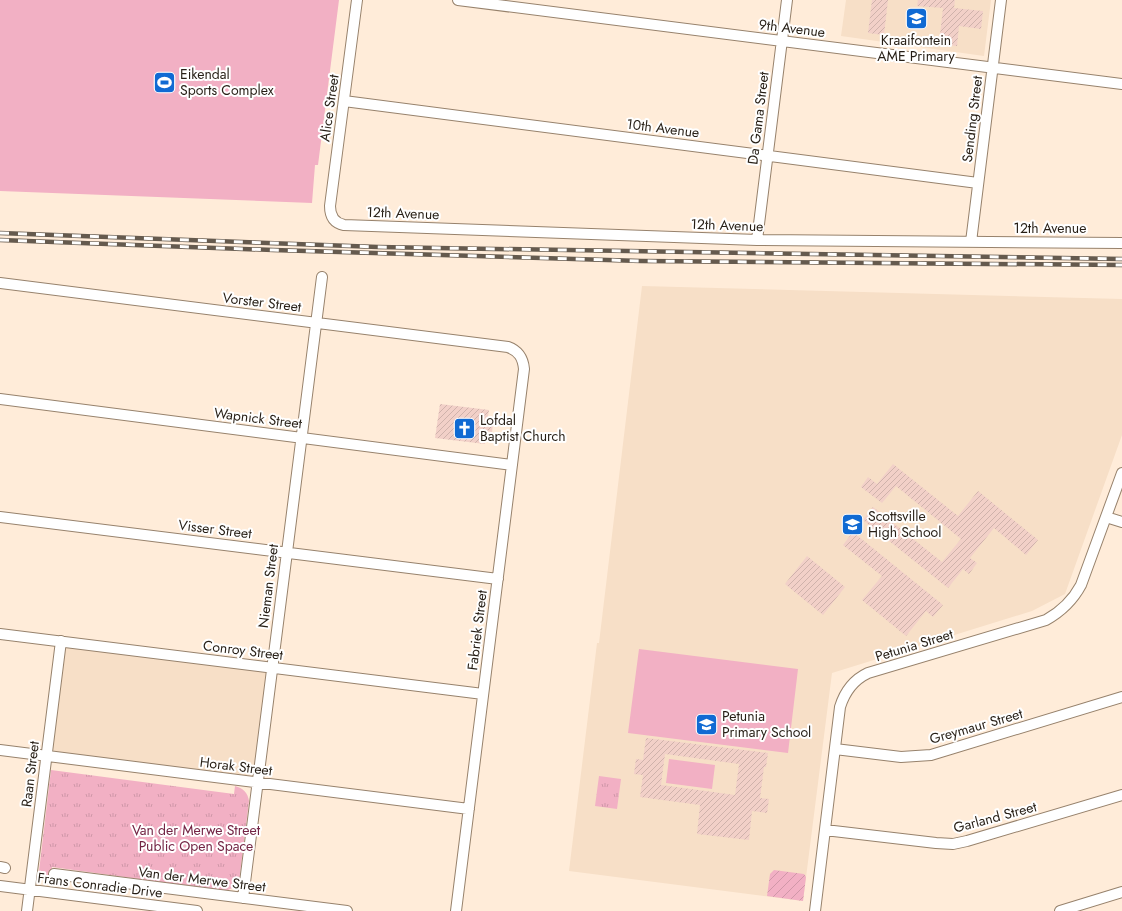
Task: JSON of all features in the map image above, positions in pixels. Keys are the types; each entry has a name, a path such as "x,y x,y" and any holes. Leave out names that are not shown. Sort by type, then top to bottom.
{"street":[{"name":"Alice Street","path":"333,218 330,206 357,0"},
{"name":"9th Avenue","path":"458,0 1122,84"},
{"name":"Da Gama Street","path":"757,240 787,0"},
{"name":"Sending Street","path":"971,242 1001,0"},
{"name":"10th Avenue","path":"344,101 978,183"},
{"name":"12th Avenue","path":"333,218 340,224 344,225 757,240 1122,243"},
{"name":"Nieman Street","path":"243,898 322,277"},
{"name":"Vorster Street","path":"0,283 508,347 519,354"},
{"name":"Fabriek Street","path":"456,911 524,369 524,363 519,354"},
{"name":"Wapnick Street","path":"0,399 512,465"},
{"name":"Petunia Street","path":"815,911 840,707 852,685 862,676 875,671 1046,620 1064,608 1073,599 1081,585 1122,473"},
{"name":"Visser Street","path":"0,517 498,579"},
{"path":"1106,517 1122,522"},
{"name":"Conroy Street","path":"0,634 483,694"},
{"name":"Raan Street","path":"27,911 61,641"},
{"name":"Greymaur Street","path":"835,749 901,757 931,755 1122,697"},
{"name":"Horak Street","path":"0,750 469,809"},
{"name":"Garland Street","path":"825,830 953,844 1122,795"},
{"name":"Van der Merwe Street","path":"54,874 347,911"},
{"name":"Frans Conradie Drive","path":"0,886 197,911"},
{"path":"1060,911 1122,892"}],"shaded area":[{"name":"Kraaifontein AME Primary","path":"846,0 991,0 984,56 841,36"},
{"name":"Scottsville High School","path":"642,286 1122,299 1122,435 1065,594 1032,611 832,673 803,901 569,871 597,643 599,643"},
{"path":"61,642 272,669 259,782 47,756"}],"green space":[{"name":"Eikendal Sports Complex","path":"0,0 339,0 318,165 315,165 312,203 0,191"},
{"path":"639,649 798,669 788,753 628,733"},
{"path":"669,759 715,765 712,789 666,783"},
{"name":"Van der Merwe Street Public Open Space","path":"51,770 234,794 235,786 240,788 245,791 249,801 239,882 234,887 226,891 52,867 50,885 46,883 39,871"},
{"path":"599,776 621,779 617,809 595,806"},
{"path":"774,870 804,874 806,877 803,901 767,896 770,874"}],"building":[{"path":"872,0 888,0 884,35 868,33"},
{"path":"918,0 955,0 954,8 983,11 981,29 959,26 957,46 939,44 943,8 917,6"},
{"name":"Lofdal Baptist Church","path":"440,404 489,410 487,423 493,424 492,432 486,431 485,444 435,438"},
{"path":"893,464 958,516 978,491 1038,540 1026,555 994,528 970,558 977,563 969,574 963,569 948,588 863,520 873,507 942,562 961,539 896,486 882,503 861,487 868,477 877,484"},
{"path":"853,532 943,605 933,617 926,611 906,636 862,600 882,576 843,545"},
{"path":"807,556 845,587 823,615 785,584"},
{"path":"646,738 768,753 766,767 764,767 760,798 769,799 767,813 752,811 749,840 697,834 700,805 640,797 643,775 634,774 636,759 643,760","holes":["665,754 739,764 735,795 661,785"]}],"railway":[{"path":"0,233 378,247 1122,259"},
{"path":"0,240 641,261 1122,265"}],"place":[{"name":"Kraaifontein AME Primary","path":"916,18"},
{"name":"Eikendal Sports Complex","path":"164,82"},
{"name":"Lofdal Baptist Church","path":"465,428"},
{"name":"Scottsville High School","path":"852,524"},
{"name":"Petunia Primary School","path":"706,724"}]}
